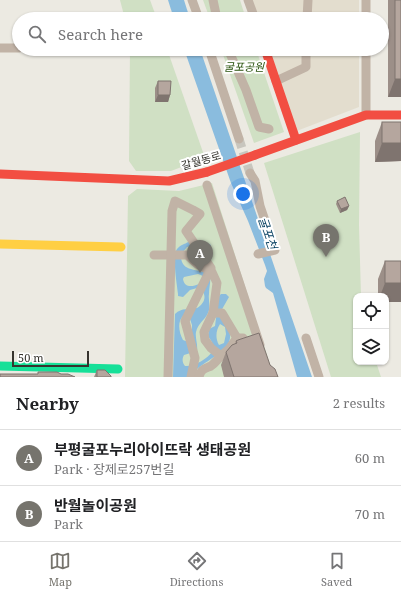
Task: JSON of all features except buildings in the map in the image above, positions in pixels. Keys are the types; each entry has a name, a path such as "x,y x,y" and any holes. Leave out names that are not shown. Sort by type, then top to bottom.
{"street":[{"path":"192,0 196,12"},
{"path":"213,0 216,12"},
{"path":"248,0 252,12"},
{"path":"307,12 308,0"},
{"path":"366,0 366,12"},
{"path":"0,48 12,48"},
{"path":"211,56 239,139"},
{"path":"231,56 246,90 259,127 269,128"},
{"path":"267,56 296,140"},
{"path":"276,81 306,67 306,56"},
{"path":"366,56 366,115"},
{"name":"갈월동로","path":"0,174 169,182 208,172 366,115 401,115"},
{"path":"250,173 254,181 260,206 275,250 258,254"},
{"path":"207,185 264,355"},
{"path":"168,377 175,255 172,211 175,201 200,214 186,231 211,268 191,307 186,322 195,358 191,377"},
{"path":"0,244 120,247"},
{"path":"154,255 187,255 197,264 205,279"},
{"path":"205,279 212,272 217,283 216,313 204,332 205,340 211,348 220,355"},
{"path":"199,377 200,372 203,369 210,366 220,355 229,349 240,338 216,313"},
{"path":"306,338 319,377"},
{"path":"0,366 118,369"}],"shaded area":[{"path":"252,0 359,0 359,12 256,12"},
{"path":"270,56 359,56 359,107 294,132"}],"green space":[{"path":"120,0 150,0 154,12 123,12"},
{"path":"203,0 240,0 244,12 207,12"},
{"path":"130,56 169,56 205,158 171,171 136,171 129,161"},
{"name":"굴포공원","path":"223,56 258,56 284,132 254,143"},
{"path":"360,132 359,225 361,293 353,293 353,365 377,365 381,377 331,377 264,163"},
{"path":"212,183 274,377 125,377 128,196 137,189 179,191"}],"water":[{"path":"168,0 184,0 188,12 172,12"},
{"name":"굴포천","path":"186,56 202,56 312,377 297,377 273,293 265,286 264,279 267,271 265,265 231,183"},
{"path":"188,242 205,242 211,245 206,254 199,257 195,254 195,249 191,246 187,247 181,254 183,265 210,275 209,311 198,326 196,332 197,351 184,355 183,363 185,366 196,364 204,360 212,352 212,342 208,336 209,329 215,326 219,296 221,294 226,294 229,297 221,311 229,329 230,340 223,350 196,370 195,377 173,377 175,314 183,310 197,308 203,302 204,298 204,293 202,290 197,288 190,290 183,297 178,296 175,258 177,249","holes":["198,274 207,280 193,286 184,283 184,277","183,316 189,316 192,325 192,337 188,342 183,340 180,334 179,324","220,324 225,327 226,334 224,343 219,345 217,337"]}],"tunnel":[{"path":"239,139 250,173"}],"traffic: fast":[{"path":"0,366 118,369"}],"traffic: slow":[{"path":"0,244 121,247"}],"traffic: jam":[{"path":"267,56 296,140"},
{"path":"255,155 366,115 401,115"},
{"path":"207,172 255,155"},
{"path":"0,174 169,181 207,172"}],"place":[{"name":"반월놀이공원","path":"326,257"},
{"name":"부평굴포누리아이뜨락 생태공원","path":"200,273"}]}
